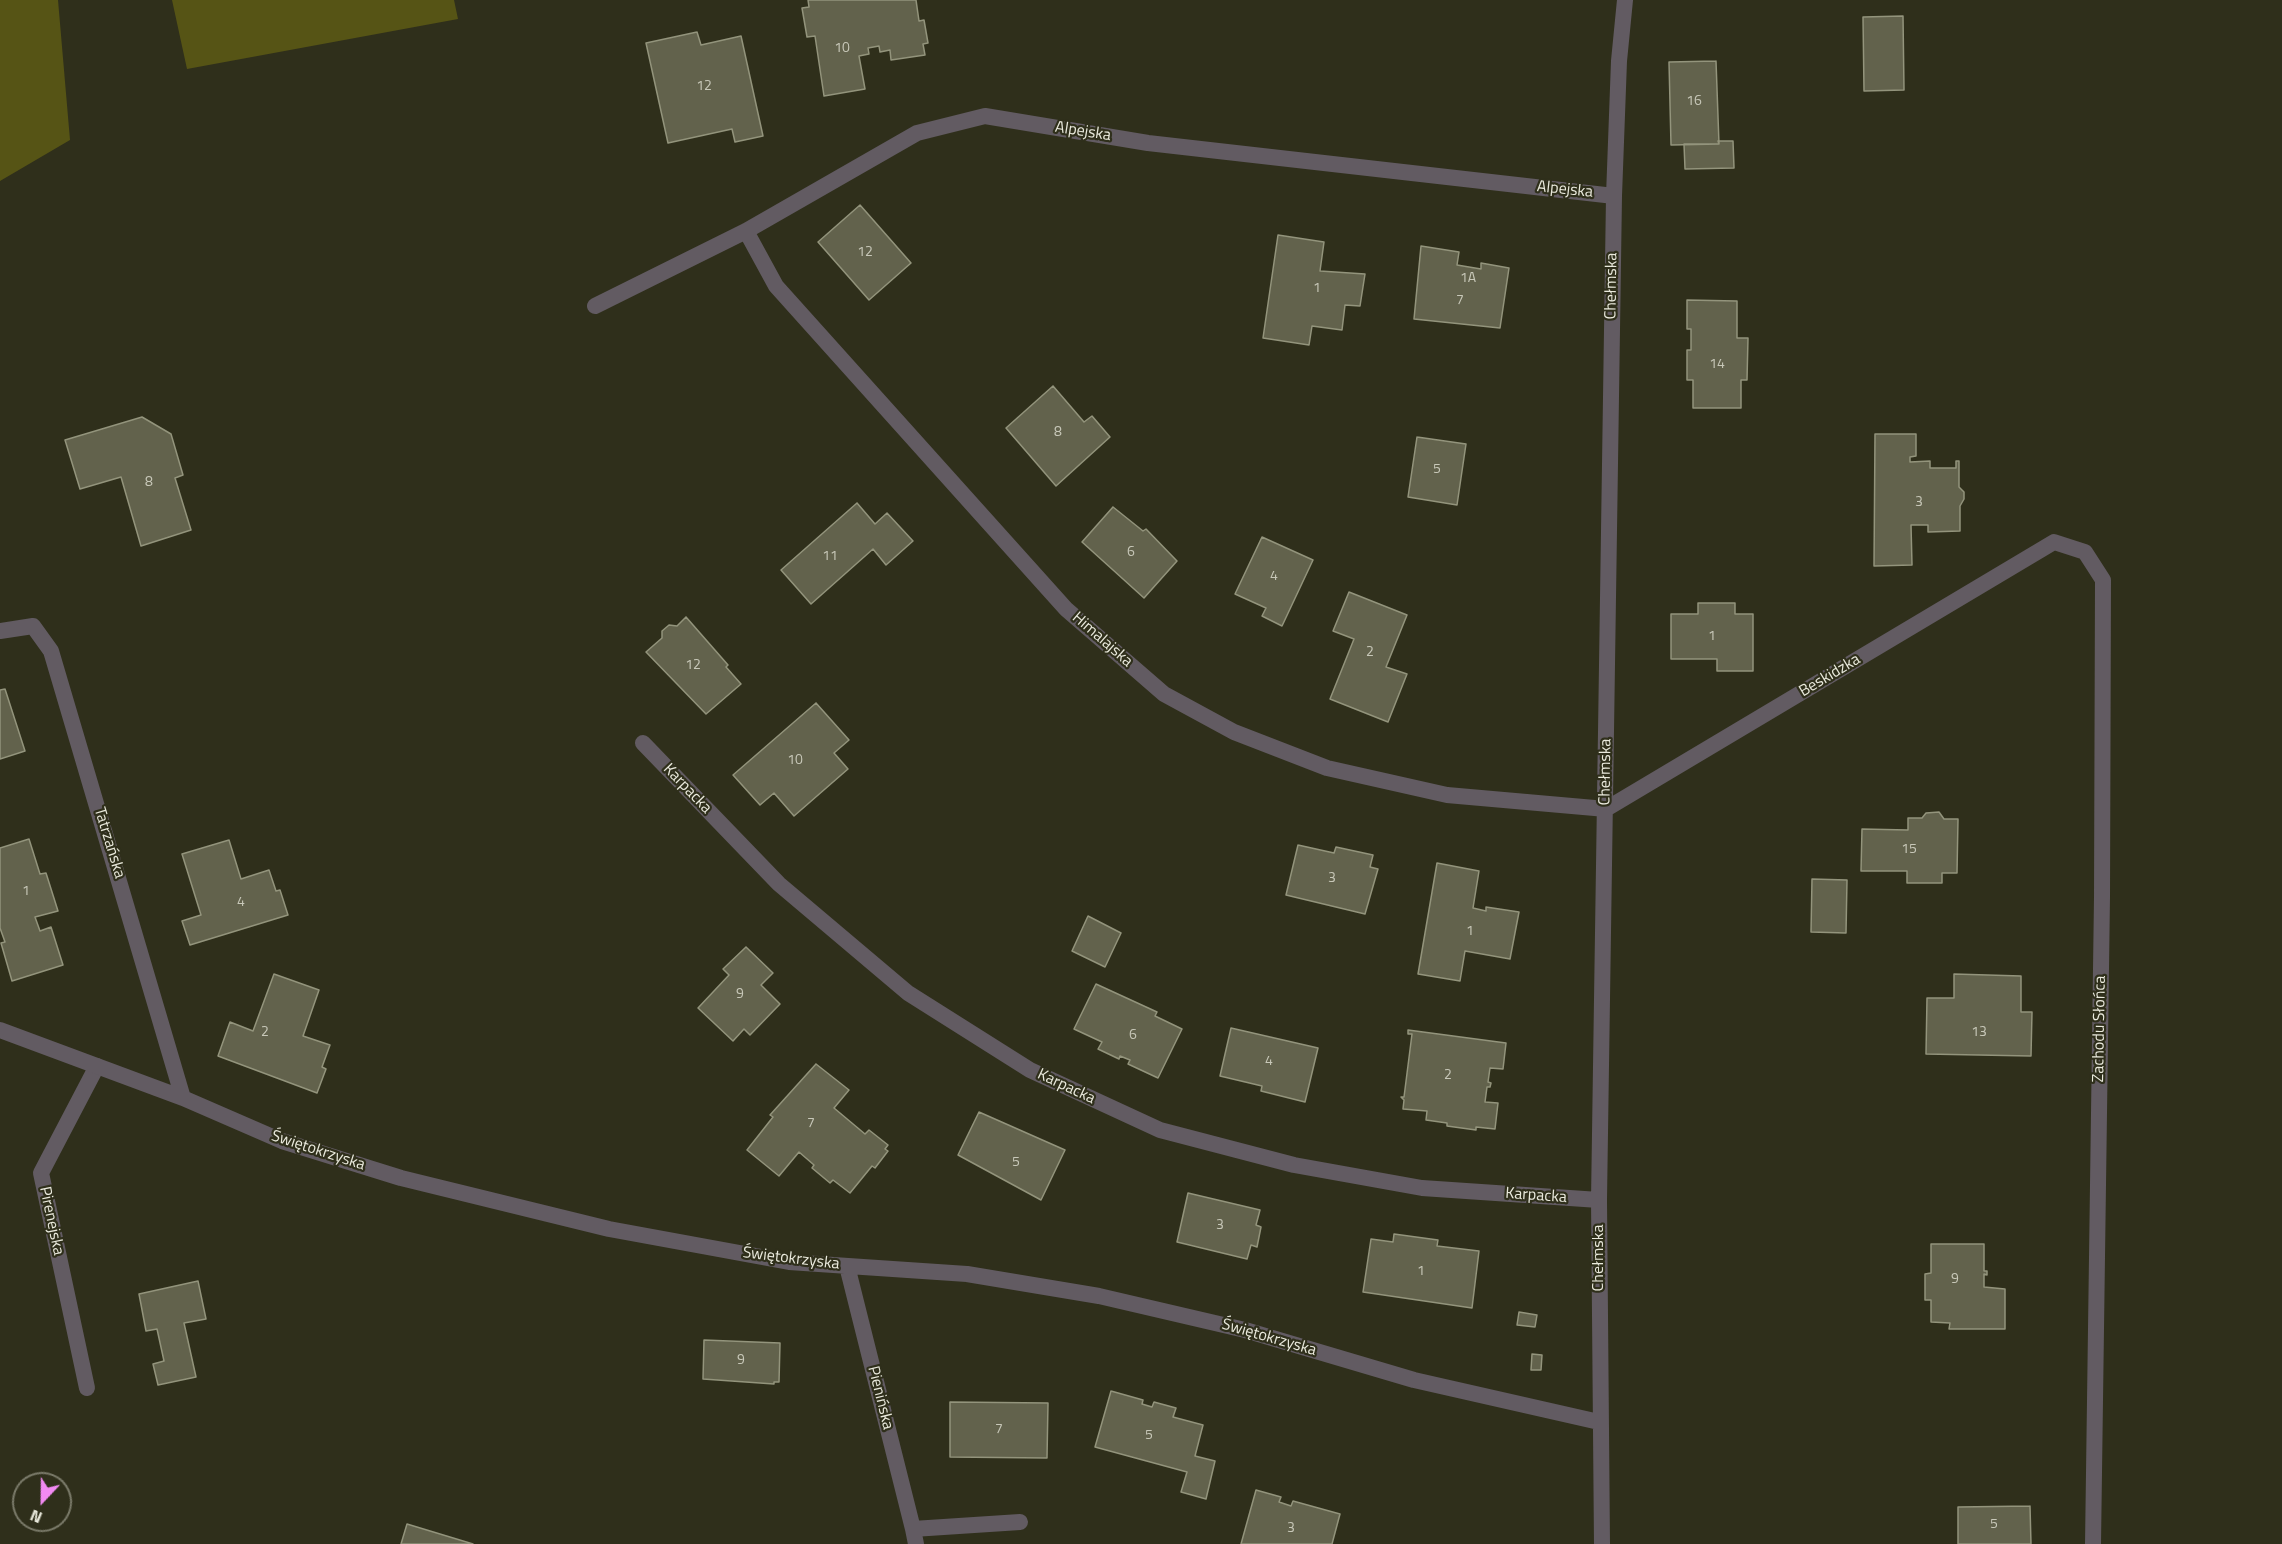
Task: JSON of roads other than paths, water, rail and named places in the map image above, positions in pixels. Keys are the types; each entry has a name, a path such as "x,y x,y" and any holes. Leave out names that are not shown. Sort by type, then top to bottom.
{"street":[{"name":"Chełmska","path":"1602,1544 1599,1422 1599,1200 1614,196 1619,61 1625,0"},
{"name":"Alpejska","path":"595,306 746,231 917,133 985,116 1148,143 1614,196"},
{"name":"Himalajska","path":"746,231 776,286 1059,600 1164,693 1234,732 1327,768 1447,795 1606,809"},
{"name":"Beskidzka","path":"1606,809 2054,542"},
{"name":"Zachodu Słońca","path":"2054,542 2085,552 2103,580 2094,1544"},
{"name":"Tatrzańska","path":"0,631 33,626 51,651 183,1098"},
{"name":"Karpacka","path":"643,743 779,884 908,993 1030,1070 1160,1130 1294,1165 1422,1188 1599,1200"},
{"name":"Świętokrzyska","path":"0,1030 183,1098 282,1141 401,1178 609,1229 789,1262 967,1274 1099,1296 1245,1330 1414,1380 1599,1422"},
{"name":"Pirenejska","path":"87,1388 41,1173 97,1066"},
{"name":"Pienińska","path":"847,1266 914,1536 1020,1522"}]}
